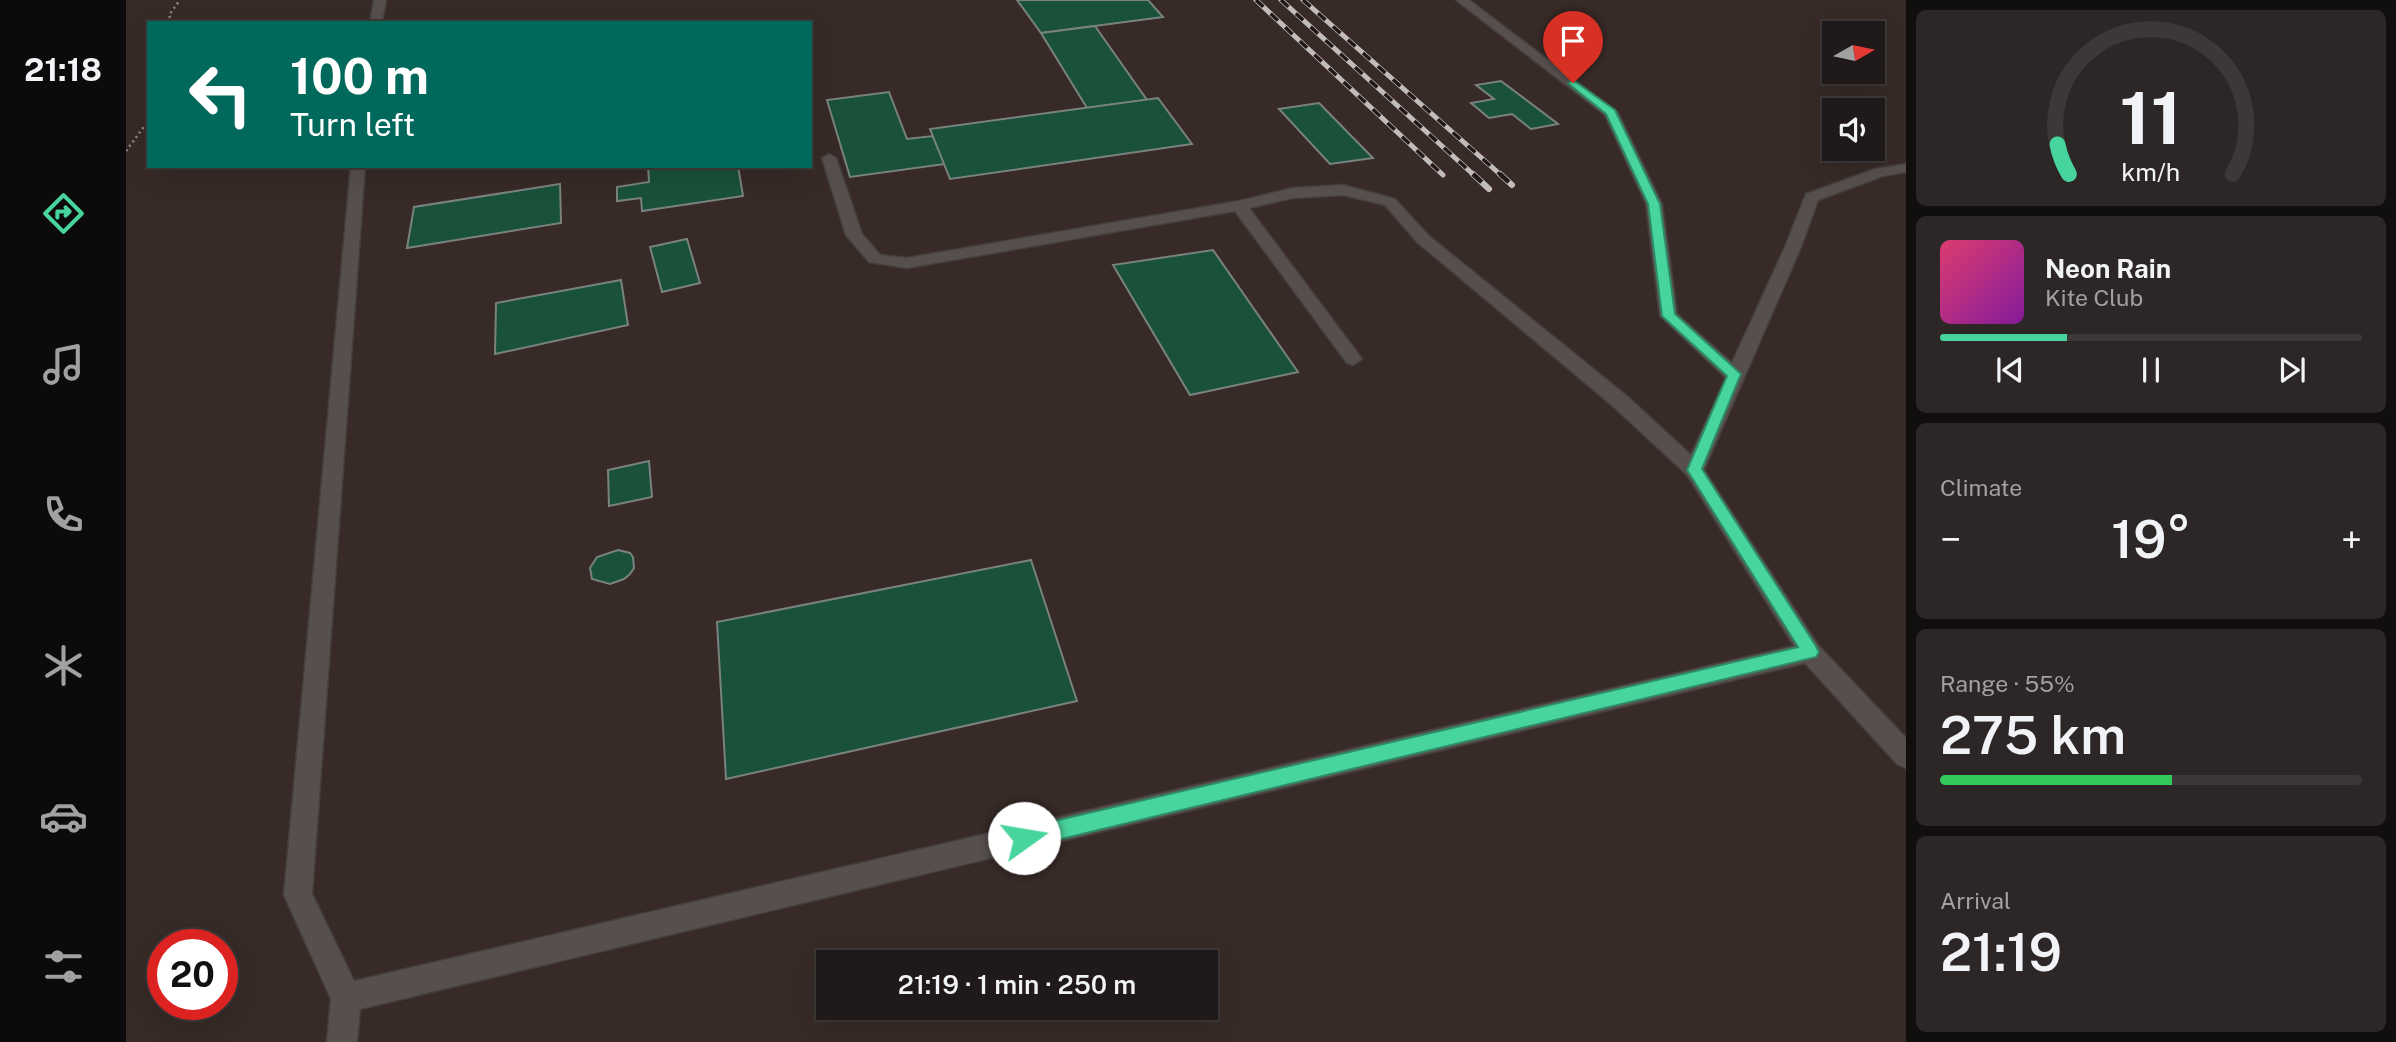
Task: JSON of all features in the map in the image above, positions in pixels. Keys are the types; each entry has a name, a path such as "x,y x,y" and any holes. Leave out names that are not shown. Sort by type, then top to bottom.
{"lane":[{"path":"376,21 380,0"},
{"path":"1462,0 1611,113 1654,204 1669,316 1734,374"},
{"path":"829,158 854,236 875,259 907,263 1239,206 1293,193 1343,190 1390,202 1423,239 1621,402 1694,470 1810,652 1906,756"},
{"path":"342,1042 346,998 299,895 358,168"},
{"path":"1694,470 1734,374 1793,247 1811,197 1880,172 1906,168"},
{"path":"1239,206 1353,359"},
{"path":"346,998 1810,652"}],"path":[{"path":"171,21 169,15 180,0"},
{"path":"126,151 147,123"}],"shaded area":[{"path":"126,0 1906,0 1906,1042 126,1042"}],"building":[{"path":"1017,0 1148,0 1163,17 1041,33"},
{"path":"1095,26 1147,100 1087,108 1041,33"},
{"path":"1501,81 1558,124 1531,129 1512,114 1489,118 1471,103 1494,99 1476,85"},
{"path":"889,92 907,139 933,136 945,164 850,177 827,100"},
{"path":"1158,98 1192,144 950,179 930,129"},
{"path":"1319,103 1373,158 1330,164 1279,109"},
{"path":"648,168 738,168 743,196 642,211 641,198 617,201 617,187 649,182"},
{"path":"560,184 561,223 407,248 414,207"},
{"path":"687,239 700,283 662,292 650,247"},
{"path":"1213,250 1298,372 1190,395 1113,265"},
{"path":"621,280 628,325 495,354 496,303"},
{"path":"649,461 652,497 609,506 608,470"},
{"path":"618,550 630,553 633,557 634,568 630,574 610,584 592,579 590,568 597,557"},
{"path":"1031,560 1077,701 726,779 717,622"}],"railway":[{"path":"1256,0 1443,175"},
{"path":"1281,0 1475,176"},
{"path":"1303,0 1502,176"},
{"path":"1473,174 1489,189"},
{"path":"1500,174 1512,185"}],"route":[{"path":"1024,838 1810,652 1694,470 1734,374 1669,316 1654,204 1611,113 1573,83"}]}
